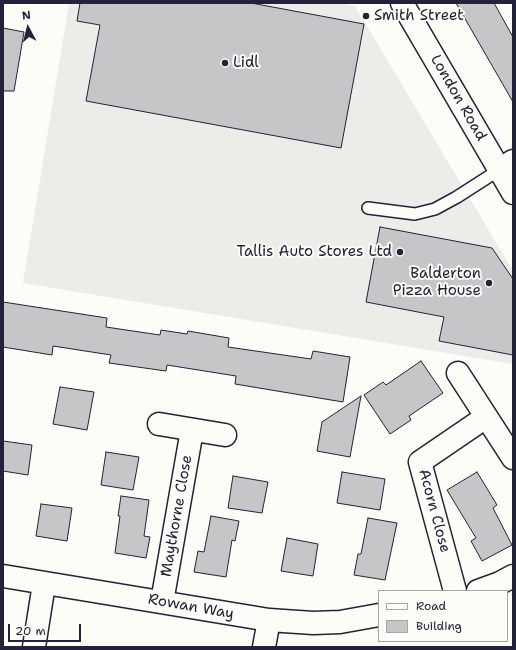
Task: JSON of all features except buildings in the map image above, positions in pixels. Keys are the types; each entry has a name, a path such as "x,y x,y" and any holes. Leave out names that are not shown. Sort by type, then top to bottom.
{"street":[{"name":"London Road","path":"402,3 506,165 513,193"},
{"path":"458,372 513,458"},
{"name":"Acorn Close","path":"456,590 420,462 486,417"},
{"path":"158,424 225,435"},
{"name":"Maythorne Close","path":"162,602 192,430"},
{"name":"Rowan Way","path":"3,576 44,584 269,620 313,623 340,622 378,615"},
{"path":"481,590 500,583 513,576"},
{"path":"34,647 44,584"},
{"path":"264,647 269,620"}],"lane":[{"path":"368,208 415,214 435,208 457,197 506,165"}],"shaded area":[{"path":"69,3 339,3 355,6 513,271 513,364 23,283"}],"place":[{"name":"Smith Street","path":"366,16"},
{"name":"Lidl","path":"225,63"},
{"name":"Tallis Auto Stores Ltd","path":"400,252"},
{"name":"Balderton Pizza House","path":"489,283"}]}
